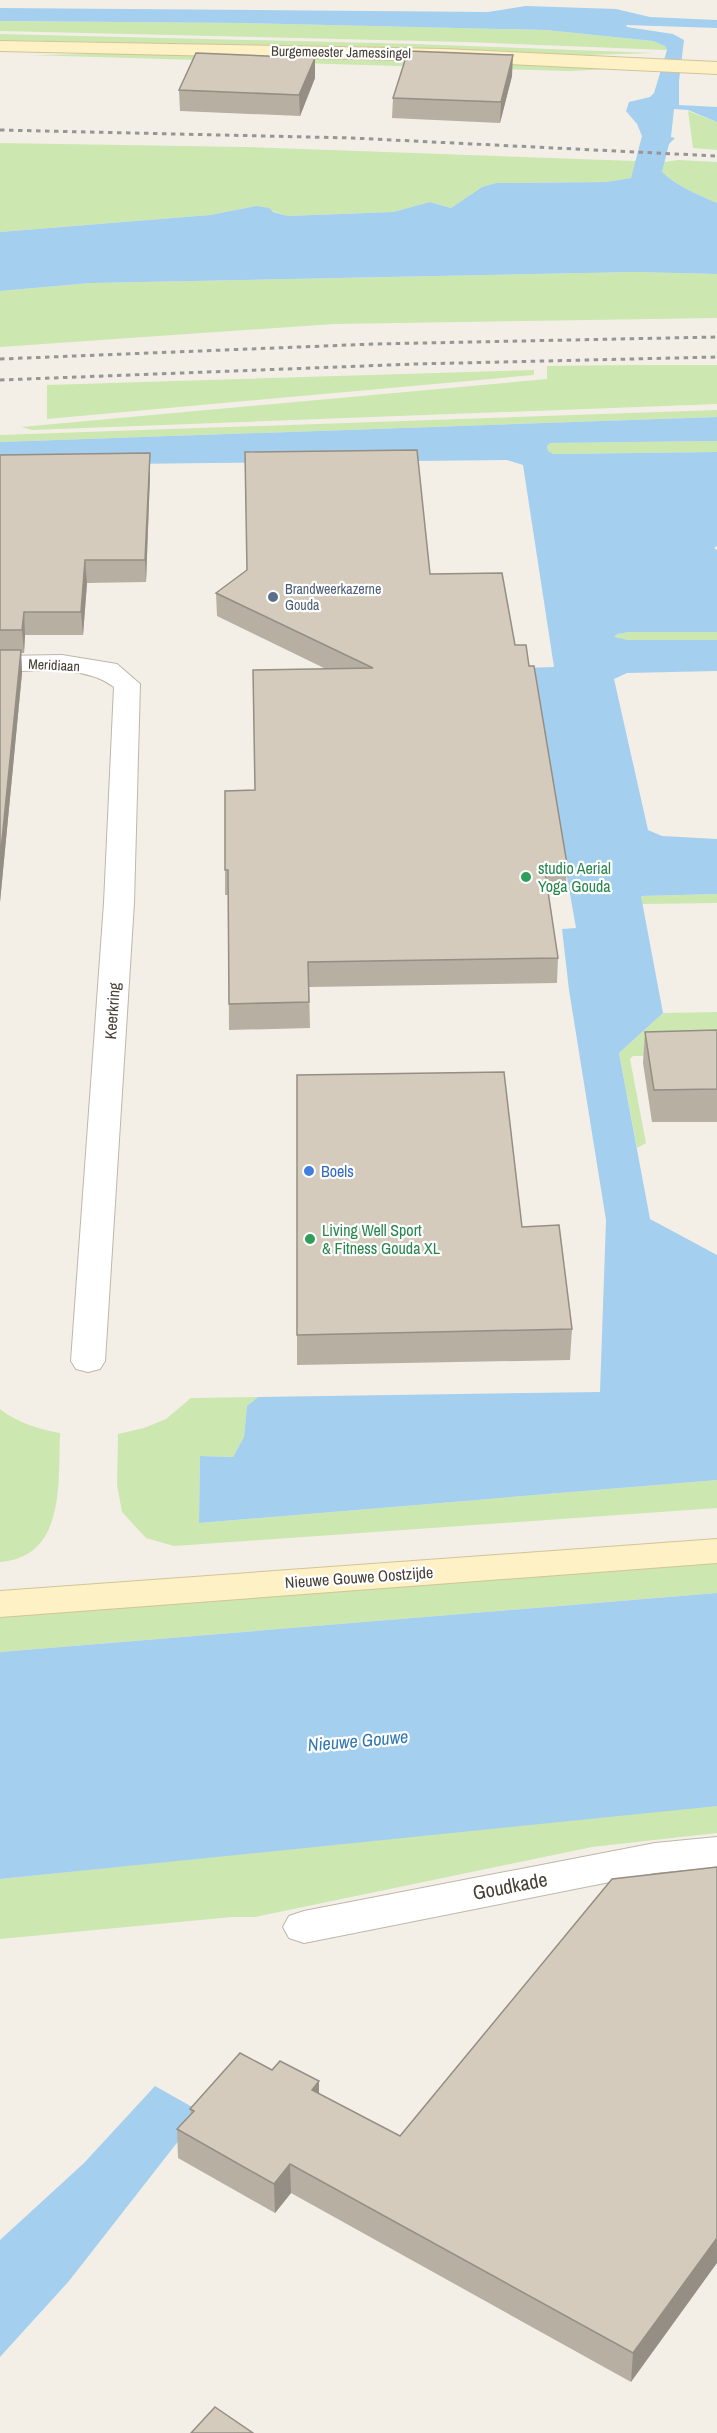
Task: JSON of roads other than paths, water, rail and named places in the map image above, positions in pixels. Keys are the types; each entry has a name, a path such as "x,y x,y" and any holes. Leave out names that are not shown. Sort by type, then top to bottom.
{"main road":[{"name":"Burgemeester Jamessingel","path":"0,46 446,55 716,68"},
{"name":"Nieuwe Gouwe Oostzijde","path":"0,1604 717,1551"}],"street":[{"name":"Meridiaan","path":"0,664 62,663 108,670"},
{"name":"Keerkring","path":"88,1361 119,903 127,684 108,670"},
{"name":"Goudkade","path":"304,1927 655,1858 717,1852"}],"water":[{"path":"526,6 616,9 650,17 717,20 717,28 626,25 673,34 684,40 679,81 679,105 717,107 717,122 688,110 674,109 671,137 675,138 669,144 662,172 681,186 717,203 717,274 635,272 91,283 0,291 0,232 210,215 256,206 269,208 273,212 288,216 393,212 430,202 451,208 482,187 496,183 606,182 631,178 642,136 637,124 626,111 629,102 650,97 654,93 667,50 665,46 653,41 546,30 245,23 0,21 0,8 488,12"},
{"path":"717,417 717,441 550,443 547,446 548,451 554,454 717,452 717,546 714,548 717,550 717,632 629,632 617,634 614,637 628,640 717,640 717,671 627,673 614,679 648,830 662,836 717,839 717,894 641,896 663,1013 619,1053 650,1219 717,1255 717,1480 199,1523 200,1456 233,1457 244,1437 247,1406 258,1397 600,1392 606,1220 569,990 562,929 576,928 534,690 525,668 554,667 523,465 507,460 124,464 0,477 0,442"},
{"name":"Nieuwe Gouwe","path":"717,1593 717,1806 0,1879 0,1652"},
{"path":"155,2086 201,2112 69,2281 0,2357 0,2240 84,2163"}],"railway":[{"path":"0,130 352,138 717,156"},
{"path":"0,359 374,344 717,337"},
{"path":"0,380 415,364 717,357"}],"place":[{"name":"Brandweerkazerne Gouda","path":"273,597"},
{"name":"studio Aerial Yoga Gouda","path":"526,877"},
{"name":"Boels","path":"309,1171"},
{"name":"Living Well Sport & Fitness Gouda XL","path":"310,1239"}]}
